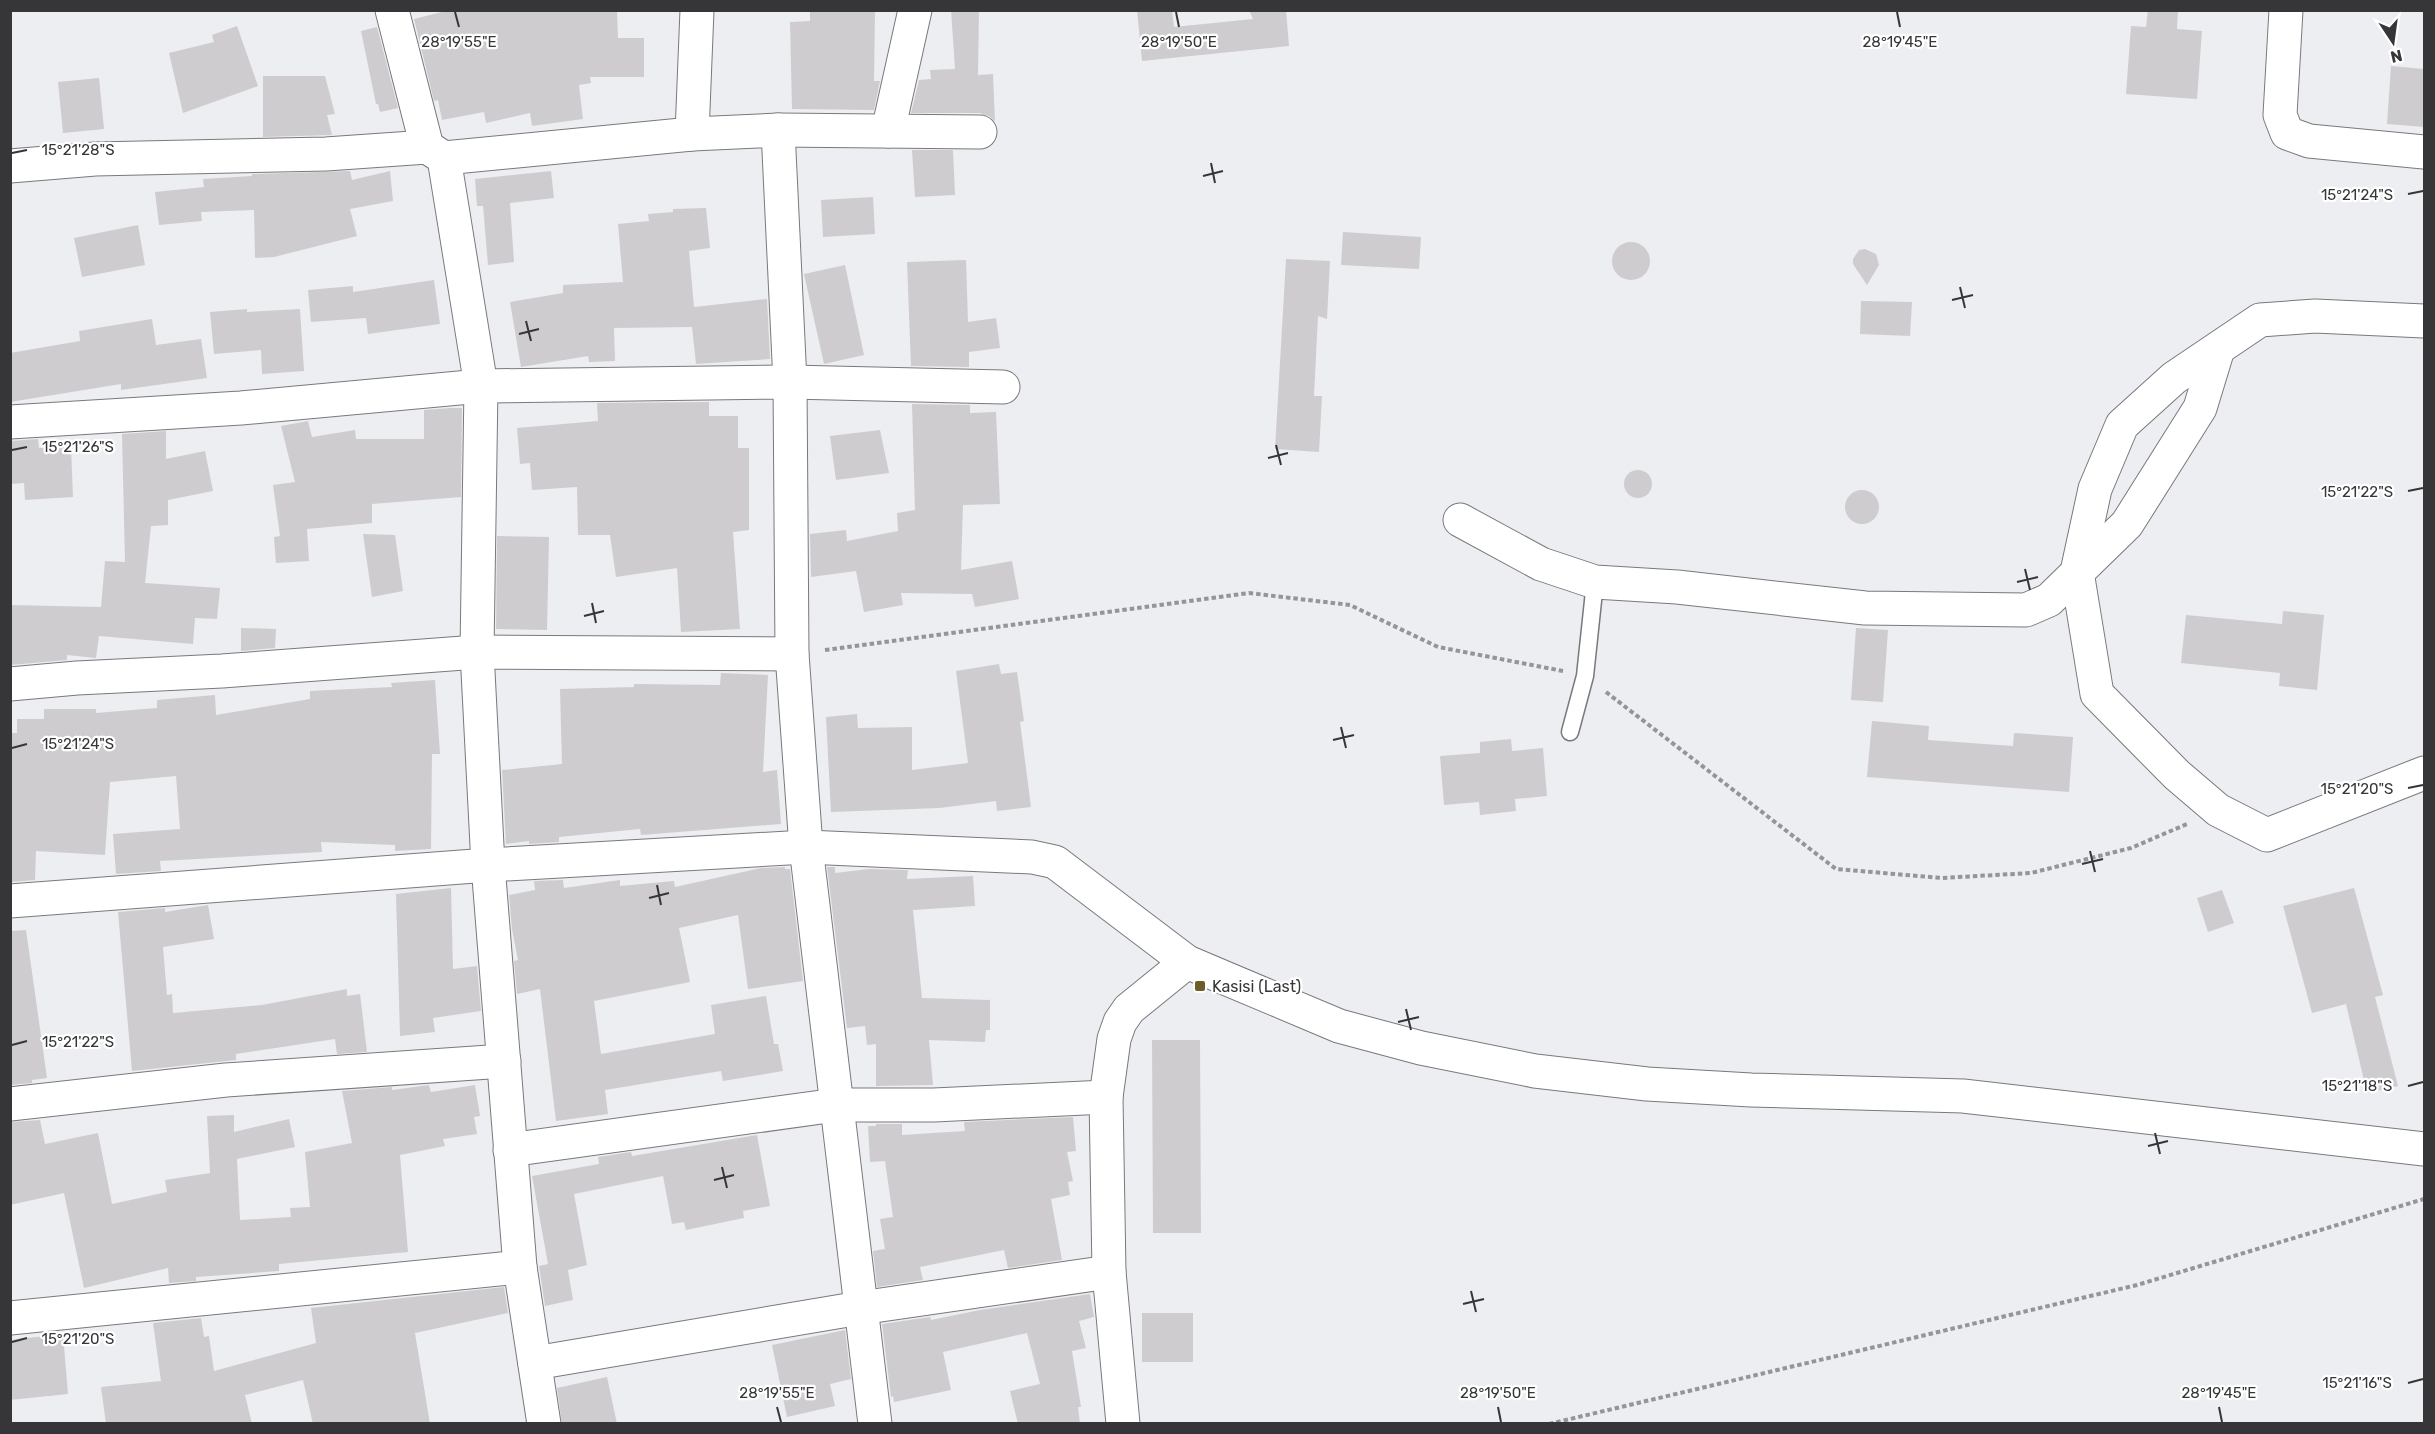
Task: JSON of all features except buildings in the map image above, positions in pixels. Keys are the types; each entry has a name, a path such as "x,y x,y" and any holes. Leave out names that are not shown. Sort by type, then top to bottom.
{"street":[{"path":"392,10 436,153 481,386 477,652 488,865 520,1266 544,1424"},
{"path":"692,134 696,10"},
{"path":"888,131 915,10"},
{"path":"2286,10 2280,115 2287,134 2309,141 2424,152"},
{"path":"10,166 95,159 436,153 778,130 980,132"},
{"path":"778,130 790,382 792,654 806,847 875,1424"},
{"path":"2424,321 2315,316 2260,320 2174,378 2122,425 2095,489 2077,572 2097,694 2177,775 2218,810 2268,835 2424,773"},
{"path":"1460,520 1541,564 1595,582 1677,587 1865,608 2026,610 2049,600 2127,524 2200,408 2218,349"},
{"path":"10,422 241,408 481,386 790,382 1003,387"},
{"path":"10,684 477,652 792,654"},
{"path":"10,901 488,865 806,847 1048,860 1060,866 1187,962 1339,1026 1421,1048 1535,1071 1647,1084 1963,1096 2424,1149"},
{"path":"1123,1424 1108,1272 1106,1097 1114,1039 1120,1022 1129,1009 1187,962"},
{"path":"10,1104 226,1080 504,1060"},
{"path":"510,1150 836,1105 934,1105 1106,1097"},
{"path":"10,1318 520,1266"},
{"path":"535,1363 861,1308 1108,1272"}],"lane":[{"path":"1570,732 1585,676 1595,582"}],"path":[{"path":"792,654 1249,593 1350,605 1438,647 1585,676 1836,869 1942,878 2031,873 2131,848 2218,810"},
{"path":"1549,1424 1827,1356 2137,1285 2424,1199"}],"place":[{"name":"Kasisi (Last)","path":"1200,986"}]}
